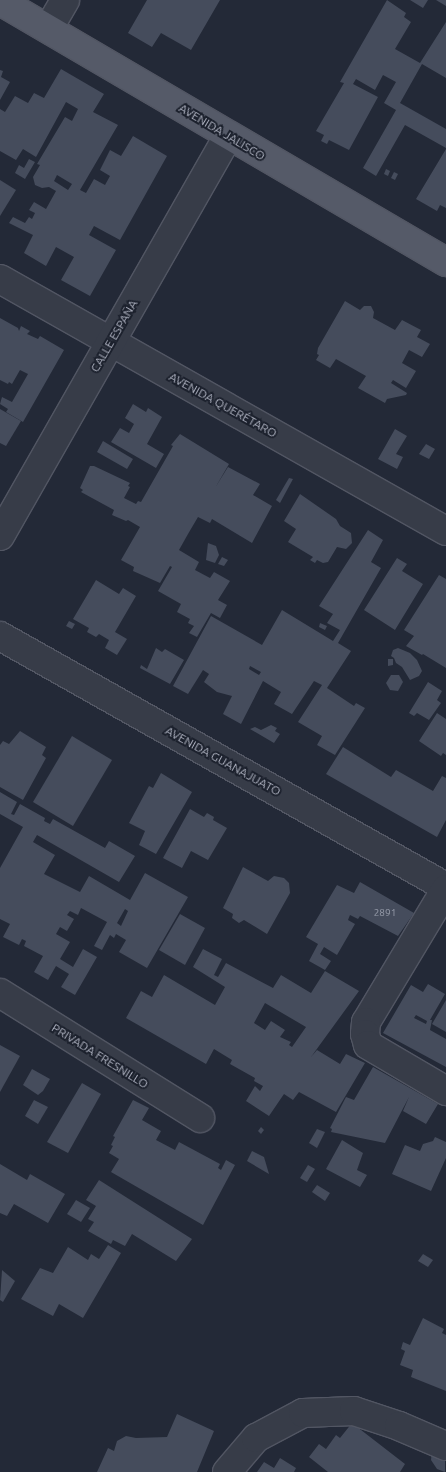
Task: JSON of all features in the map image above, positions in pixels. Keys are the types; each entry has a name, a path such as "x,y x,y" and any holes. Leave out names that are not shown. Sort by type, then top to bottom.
{"main road":[{"name":"AVENIDA JALISCO","path":"0,0 228,136 446,262"}],"street":[{"path":"49,28 65,0"},
{"name":"CALLE ESPAÑA","path":"0,536 228,136"},
{"name":"AVENIDA QUERÉTARO","path":"0,279 446,531"},
{"name":"AVENIDA GUANAJUATO","path":"0,636 446,888"},
{"path":"446,888 366,1022 365,1034 368,1045 446,1090"},
{"name":"PRIVADA FRESNILLO","path":"0,993 200,1118"},
{"path":"227,1472 256,1438 303,1413 354,1411 399,1426 446,1446"}],"building":[{"path":"147,0 220,0 191,50 161,33 152,47 128,33"},
{"path":"387,0 406,13 404,17 411,22 395,49 420,63 446,22 446,78 422,64 400,103 446,129 446,148 405,125 376,176 363,168 396,110 384,103 396,82 383,75 375,90 356,79 353,84 378,97 349,150 329,140 327,144 321,141 324,135 316,131 344,83 340,82"},
{"path":"410,0 428,0 423,8"},
{"path":"436,0 446,0 446,6"},
{"path":"61,69 104,94 93,112 118,125 80,190 86,193 94,179 105,185 110,176 100,170 110,150 121,156 133,136 167,156 120,240 94,226 89,235 116,250 90,296 61,280 74,257 56,247 46,266 24,253 33,235 9,223 13,217 25,223 29,217 32,219 35,213 29,210 34,202 46,209 56,191 49,187 42,188 35,185 33,177 40,165 37,164 65,117 72,121 78,109 66,102 36,157 23,149 16,160 0,151 0,109 5,112 15,96 28,103 34,93 44,98","holes":["57,175 72,184 68,190 54,181"]},
{"path":"0,70 3,71 1,77 10,82 0,100"},
{"path":"446,149 446,208 440,205 437,211 416,199"},
{"path":"29,159 35,162 25,179 15,173 19,165 24,168"},
{"path":"386,169 390,171 388,176 384,174"},
{"path":"394,172 398,174 395,180 391,178"},
{"path":"0,180 16,190 0,216"},
{"path":"345,301 360,310 364,306 371,306 374,312 373,318 395,330 402,320 421,330 417,337 430,344 422,357 409,350 402,363 416,371 406,388 393,380 391,383 407,393 406,395 387,399 385,403 358,388 366,376 336,359 330,368 316,360 319,355 317,354 318,348"},
{"path":"0,318 18,328 19,331 21,326 30,331 27,334 38,339 40,336 64,350 23,422 6,412 8,409 0,404 2,397 12,402 28,374 20,370 12,384 0,380"},
{"path":"133,404 146,412 148,408 162,417 147,444 164,454 156,468 111,442 120,428 129,433 134,424 125,418"},
{"path":"0,409 21,421 6,446 0,443"},
{"path":"395,429 407,436 396,454 403,457 397,469 378,459"},
{"path":"180,434 229,464 215,488 228,467 260,484 253,495 272,506 252,543 212,519 210,523 198,517 188,534 179,550 199,562 195,570 210,578 214,572 230,581 218,600 227,605 220,618 211,613 197,637 189,633 194,626 188,623 190,619 177,612 181,604 158,591 172,567 170,566 160,583 133,571 134,567 121,560 140,527 128,520 126,521 112,515 114,510 81,492 83,490 80,488 90,466 94,466 130,483 124,498 136,504 138,501 141,502 173,446 171,445"},
{"path":"103,441 133,459 127,469 97,452"},
{"path":"426,444 435,449 429,459 419,454"},
{"path":"289,478 293,479 280,503 276,500"},
{"path":"300,494 336,519 340,526 351,533 352,543 346,549 337,547 328,562 323,563 317,560 315,563 310,560 313,557 288,542 296,529 284,521"},
{"path":"368,530 383,540 371,562 381,568 338,643 351,651 327,688 354,706 356,703 365,708 335,755 317,745 322,736 298,722 322,685 314,681 292,714 274,704 281,692 263,681 241,724 223,714 232,696 217,692 204,682 209,674 203,670 188,694 173,686 211,616 262,645 282,610 333,641 340,630 327,623 333,614 319,606","holes":["250,666 261,672 259,675 249,669"]},
{"path":"208,543 216,546 219,555 215,563 206,560"},
{"path":"222,557 228,560 224,566 218,564"},
{"path":"397,558 407,564 402,571 423,584 395,630 364,610"},
{"path":"439,575 446,579 446,668 406,646 414,636 404,630"},
{"path":"96,580 119,594 123,588 136,596 115,632 127,639 117,655 105,648 109,640 99,634 96,637 87,632 89,628 73,619"},
{"path":"69,621 75,624 72,629 66,626"},
{"path":"320,623 327,626 325,630 319,627"},
{"path":"156,648 162,652 165,649 184,660 170,684 140,668 141,665 147,669"},
{"path":"398,648 410,653 417,660 422,671 419,676 410,680 402,667 396,663 391,656 393,650"},
{"path":"388,659 393,659 393,665 388,666"},
{"path":"391,675 399,675 403,682 398,691 390,690 386,683"},
{"path":"428,682 442,691 437,700 441,703 429,720 417,713 414,716 409,713"},
{"path":"437,713 446,719 446,755 443,753 441,756 419,741"},
{"path":"271,725 277,728 275,731 280,734 274,743 250,729 255,727 261,730"},
{"path":"20,731 46,747 42,755 46,758 23,800 0,787 0,745 3,741 9,744"},
{"path":"72,736 112,760 73,826 33,802"},
{"path":"343,747 391,777 396,770 433,791 442,776 446,778 446,820 437,837 326,774"},
{"path":"161,773 192,792 156,854 139,845 145,831 129,823 149,786 153,788"},
{"path":"0,792 17,802 11,814 14,815 20,804 45,818 44,821 50,824 53,819 105,848 109,841 135,856 119,882 37,835 33,842 55,855 44,874 80,892 89,876 130,900 145,873 188,897 147,968 119,952 126,940 116,934 114,938 110,935 102,950 94,946 107,922 81,908 78,915 70,911 67,915 74,919 67,931 60,927 56,934 70,942 60,959 73,967 83,949 97,957 75,995 61,987 69,974 56,966 48,980 34,972 43,956 24,946 26,941 22,939 19,945 3,937 10,924 0,919 0,868 23,827 0,814","holes":["125,909 128,911 121,926 117,923"]},
{"path":"190,809 204,817 207,813 214,817 213,820 227,828 208,860 191,851 182,868 163,858"},
{"path":"243,867 268,881 274,876 284,878 289,883 290,893 267,934 244,920 239,923 232,918 233,914 223,908"},
{"path":"360,882 414,913 398,936 360,916 358,919 350,915 348,920 355,924 337,955 324,947 320,954 331,961 325,970 309,961 318,944 306,937 337,885 354,893"},
{"path":"180,914 205,928 185,965 159,950"},
{"path":"203,949 222,959 214,975 218,977 226,963 273,988 281,975 311,993 325,971 359,991 311,1057 317,1050 340,1064 346,1054 365,1063 336,1112 299,1092 293,1100 284,1094 269,1116 246,1101 255,1086 260,1091 263,1086 254,1081 255,1078 230,1064 232,1060 214,1049 206,1064 126,1018 141,991 152,997 164,975 215,1005 225,987 193,967","holes":["265,1003 306,1027 292,1047 289,1045 291,1042 280,1037 285,1030 271,1021 265,1030 254,1023"]},
{"path":"428,984 445,994 430,1020 432,1020 430,1030 446,1039 446,1067 383,1033 411,985 423,992","holes":["416,1015 427,1021 426,1024 414,1018"]},
{"path":"446,1000 446,1032 432,1024"},
{"path":"0,1045 20,1056 0,1092"},
{"path":"373,1067 438,1104 426,1124 403,1111 409,1097 385,1143 331,1132 332,1129 330,1128 346,1097 354,1100"},
{"path":"32,1069 50,1079 43,1091 38,1095 23,1085"},
{"path":"82,1083 101,1094 68,1153 47,1142"},
{"path":"34,1100 48,1107 38,1124 25,1116"},
{"path":"133,1100 149,1108 142,1120 161,1131 156,1140 175,1150 179,1142 220,1164 218,1168 221,1170 226,1160 235,1165 203,1225 111,1172 119,1159 109,1153 113,1146 111,1145 115,1137 113,1136"},
{"path":"261,1127 264,1130 261,1134 258,1131"},
{"path":"317,1129 325,1132 317,1148 309,1143"},
{"path":"435,1137 446,1142 446,1158 431,1191 392,1174 405,1145 420,1151 423,1144 433,1141"},
{"path":"342,1140 363,1153 357,1170 367,1175 360,1187 326,1169"},
{"path":"252,1151 264,1157 269,1174 247,1161"},
{"path":"0,1164 27,1180 30,1174 65,1194 48,1223 14,1204 7,1216 0,1213"},
{"path":"308,1165 315,1169 307,1182 300,1178"},
{"path":"99,1180 192,1239 176,1261 132,1234 125,1246 113,1240 111,1244 88,1231 94,1222 88,1219 96,1206 86,1200"},
{"path":"317,1185 330,1193 325,1201 312,1192"},
{"path":"76,1200 90,1208 81,1222 67,1214"},
{"path":"108,1245 121,1253 83,1318 59,1304 53,1316 21,1299 40,1268 53,1273 68,1247 88,1260 91,1254 99,1259"},
{"path":"423,1254 433,1260 428,1267 418,1261"},
{"path":"2,1270 15,1281 3,1302 0,1300"},
{"path":"423,1318 444,1329 442,1333 446,1335 446,1391 411,1377 413,1370 400,1365 405,1351 401,1349 403,1342 410,1345"},
{"path":"177,1414 214,1431 197,1472 97,1472 108,1448 114,1451 117,1441 126,1436 136,1438 167,1437"},
{"path":"352,1423 405,1464 400,1472 328,1472 309,1457 319,1444 326,1449 336,1435 340,1438"},
{"path":"432,1450 445,1456 445,1472 437,1469 431,1460"},
{"path":"280,1458 296,1468 294,1472 257,1472 264,1462 274,1468"}]}
